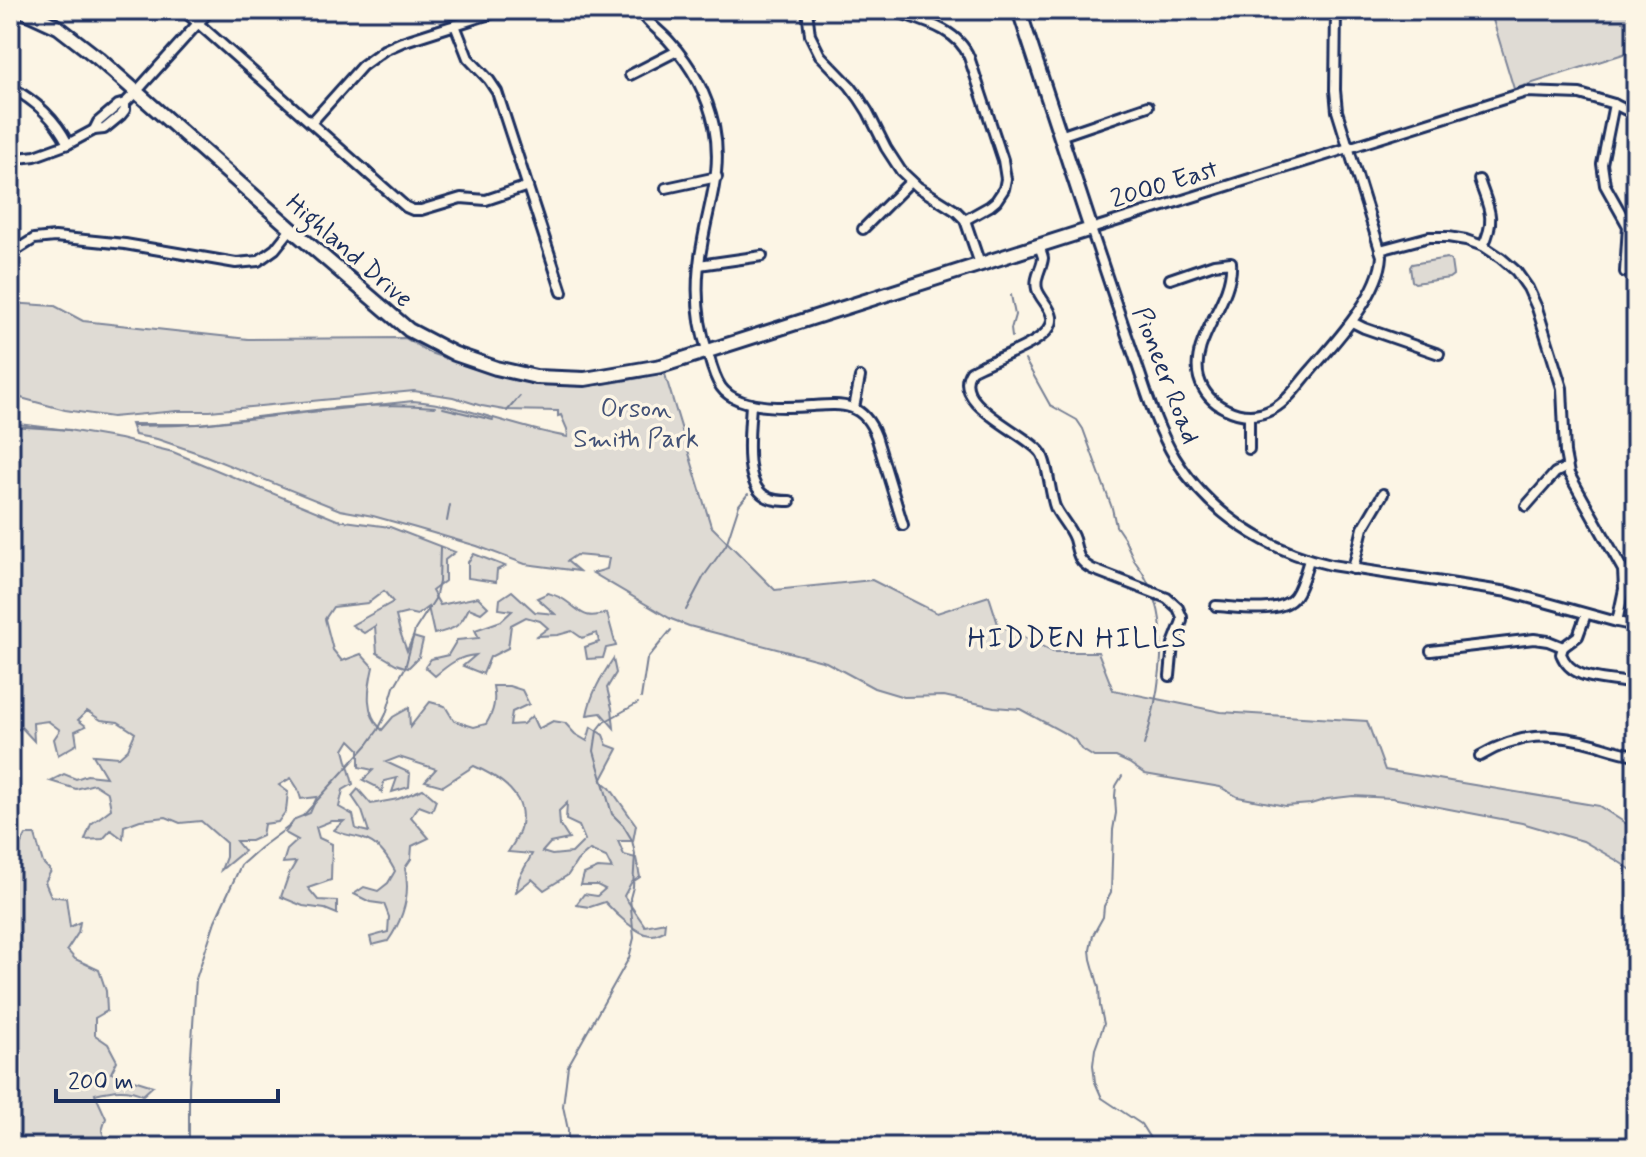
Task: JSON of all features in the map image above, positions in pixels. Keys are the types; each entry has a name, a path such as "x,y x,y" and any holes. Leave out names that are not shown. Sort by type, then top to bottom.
{"street":[{"name":"Highland Drive","path":"21,10 58,27 98,58 409,330 455,354 536,377 585,379 661,366 707,352"},
{"path":"183,10 400,202 413,210 461,198 486,200 528,186"},
{"path":"10,159 35,156 94,130 98,122 136,92 210,10"},
{"path":"311,123 372,58 396,44 502,10"},
{"path":"640,10 677,51 697,79 710,111 716,144 717,177 697,285 700,322 717,380 722,389 737,400 751,404 837,404 854,408 874,430 903,525"},
{"path":"807,10 810,35 820,55 859,98 886,148 911,181 965,220 980,264"},
{"path":"891,10 950,34 964,46 969,57 1006,174 1004,189 996,201 965,220"},
{"name":"Pioneer Road","path":"1019,10 1156,418 1175,457 1213,503 1264,541 1309,560 1508,592 1636,626"},
{"path":"1170,279 1220,262 1231,262 1230,280 1199,354 1198,370 1202,387 1214,401 1231,411 1249,415 1272,409 1284,401 1352,322 1382,263 1336,100 1334,10 1352,10"},
{"path":"455,25 468,58 497,92 562,292"},
{"path":"630,75 677,51"},
{"path":"10,87 48,112 68,144"},
{"name":"2000 East","path":"707,352 1526,92 1580,94 1614,104 1636,115"},
{"path":"1614,104 1602,164 1605,185 1628,226 1625,272"},
{"path":"1060,136 1148,106"},
{"path":"666,188 717,177"},
{"path":"1479,180 1492,223 1483,246"},
{"path":"863,229 911,181"},
{"path":"10,254 34,239 55,237 125,244 236,263 258,261 275,249 291,229"},
{"path":"1380,250 1438,236 1457,238 1483,246 1501,258 1516,271 1528,288 1562,388 1567,467 1623,570 1624,589 1617,622"},
{"path":"1039,246 1043,257 1036,285 1050,313 1050,328 1028,345 971,371 966,380 967,390 976,402 1041,453 1056,509 1072,534 1080,560 1092,569 1175,604 1182,617 1173,644 1170,676"},
{"path":"699,265 762,256"},
{"path":"1352,322 1439,354"},
{"path":"854,408 860,377"},
{"path":"751,404 750,464 755,484 766,497 790,501"},
{"path":"1249,415 1249,449"},
{"path":"1526,506 1555,473 1567,467"},
{"path":"1353,569 1363,528 1383,494"},
{"path":"1216,606 1271,608 1287,604 1300,588 1309,560"},
{"path":"1586,614 1578,636 1563,647 1561,654 1564,661 1577,673 1636,685"},
{"path":"1431,651 1534,639 1563,647"},
{"path":"1480,756 1516,739 1542,737 1580,741 1636,755"}],"green space":[{"path":"1490,10 1636,10 1636,50 1514,89"},
{"path":"1447,258 1451,261 1453,275 1449,278 1412,281 1412,264"},
{"name":"Orson Smith Park","path":"10,303 55,306 83,321 248,339 405,338 430,353 489,373 545,384 598,385 664,371 711,526 775,590 872,580 937,613 989,596 998,624 1053,652 1098,652 1113,690 1221,712 1367,721 1385,770 1599,806 1636,830 1636,873 1583,841 1522,823 1392,798 1353,796 1285,806 1238,797 1220,787 1145,774 1116,757 1094,757 1068,735 1020,709 994,707 944,696 904,697 874,688 826,662 671,619 593,573 607,569 609,558 576,555 567,561 579,571 525,564 416,528 340,510 201,454 135,435 131,424 201,424 413,401 452,407 568,437 558,411 504,410 414,391 210,411 112,417 65,410 10,395"},
{"path":"10,423 120,439 173,452 337,520 390,527 455,552 445,560 445,581 432,591 440,605 478,597 488,607 481,613 469,608 456,626 434,634 428,607 417,615 408,613 396,616 407,651 413,637 423,640 419,657 408,668 377,653 375,626 364,633 352,625 393,602 384,591 368,603 333,607 325,619 333,650 342,661 361,654 373,667 370,708 382,730 393,717 409,708 410,727 430,702 445,706 454,721 474,727 486,724 494,706 493,686 509,686 522,690 529,704 512,712 510,725 523,724 532,716 538,729 553,721 565,723 587,741 591,727 603,735 607,745 618,749 601,781 610,788 636,825 633,841 618,841 624,855 636,858 640,877 631,883 624,896 645,926 665,922 664,931 652,935 640,932 605,902 590,907 576,905 584,894 597,896 605,889 597,885 581,885 584,874 598,868 612,869 606,857 590,850 577,861 568,875 544,890 532,879 516,892 519,878 532,854 508,852 521,823 518,800 501,781 474,766 443,786 425,781 436,769 399,757 386,762 410,773 409,787 392,792 397,778 384,781 382,792 363,780 373,770 359,767 359,749 350,740 344,750 353,784 343,790 339,807 353,815 356,829 369,832 362,811 352,796 358,789 371,804 398,799 423,789 436,800 432,811 419,806 411,817 429,838 412,846 411,859 405,868 405,906 398,924 388,941 372,945 370,937 388,932 389,917 384,904 370,902 354,894 364,887 378,891 388,883 395,871 385,855 372,843 334,830 344,821 331,821 316,827 319,838 332,844 331,880 308,888 318,900 337,901 337,914 281,897 296,862 283,863 287,850 298,840 285,833 295,819 310,813 317,797 301,799 291,778 279,785 288,792 286,811 278,822 264,824 262,836 251,841 236,841 244,851 221,870 226,857 226,843 201,821 180,823 166,817 140,820 124,826 123,839 111,830 103,839 85,840 91,824 111,809 108,793 94,784 76,789 50,781 64,774 76,779 87,775 106,777 93,755 119,757 128,749 135,733 118,722 101,720 87,711 78,720 86,726 75,731 77,744 58,755 54,739 60,730 48,721 33,723 34,741 22,728 10,732","holes":["567,803 566,820 579,826 585,840 572,853 552,855 542,852 550,843 569,839 560,825 559,811"]},
{"path":"474,554 505,566 497,570 496,582 468,578 468,562"},
{"path":"512,591 535,612 555,614 537,598 548,593 562,598 584,614 607,613 616,646 606,648 603,658 587,659 585,647 599,642 597,633 582,638 572,631 537,636 548,628 540,621 526,617 511,625 508,648 490,657 483,674 463,666 476,655 459,659 435,676 425,667 431,659 448,655 457,640 479,638 475,630 501,621 512,611 499,609 500,599"},
{"path":"613,659 616,673 607,688 614,728 601,713 587,715 597,686"},
{"path":"26,835 35,835 43,863 51,871 45,882 51,896 66,898 70,927 80,922 78,933 67,950 75,959 99,970 106,991 107,1011 95,1018 95,1035 108,1044 117,1061 111,1073 153,1086 143,1095 125,1090 95,1094 106,1118 102,1131 108,1147 10,1147 10,864"}],"waterway":[{"path":"1011,295 1015,315 1012,337"},
{"path":"1025,360 1050,405 1077,420 1083,429 1116,526 1150,587"},
{"path":"507,411 520,396"},
{"path":"132,426 197,424 378,405 435,407"},
{"path":"443,408 493,420"},
{"path":"10,426 71,430"},
{"path":"686,610 704,576 726,545 739,505 748,494"},
{"path":"447,521 450,505"},
{"path":"303,816 378,730 394,687 405,668 415,630 435,599 440,547"},
{"path":"1144,745 1160,671 1161,631 1154,596"},
{"path":"641,698 647,659 671,630"},
{"path":"568,1147 563,1106 568,1066 629,958 634,938 630,898 635,854 632,840 612,814 594,751 597,731 604,722 638,703"},
{"path":"1122,776 1115,796 1111,893 1090,950 1104,1024 1093,1065 1095,1082 1102,1098 1141,1124 1152,1147"},
{"path":"189,1147 189,1087 196,979 215,921 241,865 291,825"}],"district":[{"name":"HIDDEN HILLS","path":"1078,637"}]}
